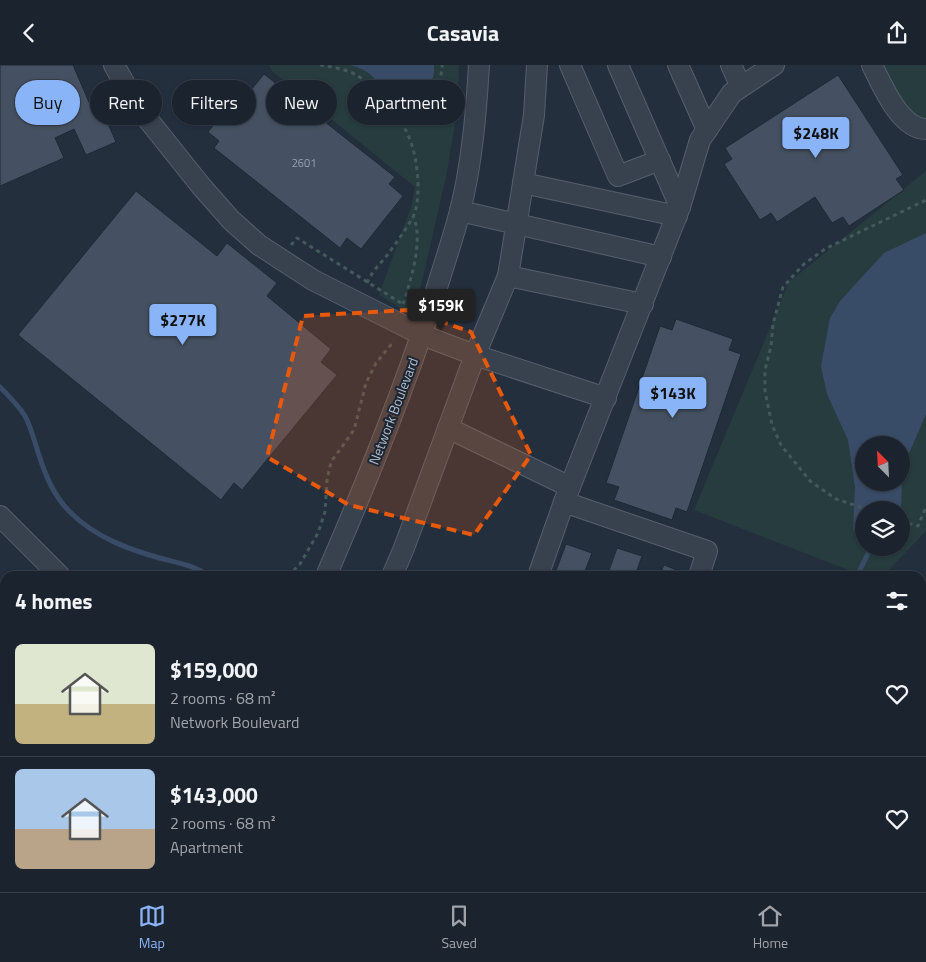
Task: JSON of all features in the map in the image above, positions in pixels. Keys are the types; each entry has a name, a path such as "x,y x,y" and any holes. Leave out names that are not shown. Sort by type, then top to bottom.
{"street":[{"path":"114,65 138,107 201,186 231,220 259,245 312,280 422,335 475,355 606,398"},
{"name":"Network Boulevard","path":"328,571 364,488 422,335 460,211 476,111 478,65"},
{"path":"394,571 475,355 508,276 534,115 537,65"},
{"path":"570,65 618,176 660,160"},
{"path":"618,65 660,160 679,212"},
{"path":"678,65 707,129"},
{"path":"731,65 741,87"},
{"path":"540,571 567,494 679,212 700,140 732,93 774,65"},
{"path":"872,65 887,95 902,117 920,129 926,129"},
{"path":"523,183 679,212"},
{"path":"460,211 661,257"},
{"path":"508,276 643,304"},
{"path":"448,428 567,494 707,551 701,571"},
{"path":"0,516 55,571"}],"path":[{"path":"320,65 351,72 364,80"},
{"path":"439,80 443,73 442,65"},
{"path":"367,283 370,275 386,257 413,216 418,199 417,162 410,138 404,125"},
{"path":"855,505 836,499 810,481 781,445 772,425 765,391 765,370 771,347 772,324 783,287 804,264 825,249 926,200"},
{"path":"293,571 300,564 318,533 325,512 327,480 331,462 354,430 366,383 376,363 394,342 404,314 403,303 409,287 418,235 417,224 413,216"},
{"path":"279,258 297,238 367,283 403,303"},
{"path":"910,524 918,527 926,507"}],"highlighted area":[{"path":"408,310 471,332 531,455 474,535 349,505 267,457 303,316"}],"green space":[{"path":"269,65 459,65 458,80 347,80 347,125 455,125 446,177 414,316 379,295 412,204 415,187 337,124 337,80 283,80 272,71"},
{"path":"879,65 926,65 926,139 921,130"},
{"path":"926,171 926,531 910,548 910,501 855,501 855,556 902,556 888,571 851,571 694,510 789,282"}],"water":[{"path":"350,65 434,65 432,80 376,80 369,73"},
{"path":"926,233 926,414 910,451 910,436 855,436 855,487 848,440 827,394 821,366 830,318 840,301 884,253"},
{"path":"855,487 855,491 902,491 901,501 855,501 855,531 853,530"}],"building":[{"path":"0,65 73,65 79,80 15,80 15,125 80,125 80,81 90,104 90,125 109,125 116,142 86,155 74,129 55,138 64,158 0,186"},
{"path":"264,74 272,80 266,80 266,125 329,125 395,177 389,184 403,196 361,249 347,238 340,248 214,148 219,141 208,132 214,125 256,125 256,84"},
{"path":"838,75 903,175 896,179 904,190 849,226 843,217 832,223 815,197 777,222 771,213 760,220 724,164 732,159 725,148"},
{"path":"136,191 217,256 227,243 277,283 267,296 331,349 321,362 337,375 242,490 234,483 221,500 18,335"},
{"path":"676,319 733,339 729,350 741,354 687,512 676,508 672,520 614,500 619,487 606,483 660,326 672,330"},
{"path":"566,544 592,553 585,571 556,571"},
{"path":"617,548 642,556 637,571 609,571"},
{"path":"664,565 680,571 661,571"}],"waterway":[{"path":"0,387 25,416 51,485 60,500 72,514 92,530 114,542 138,552 181,563 200,571"},
{"path":"859,571 867,556"}]}
